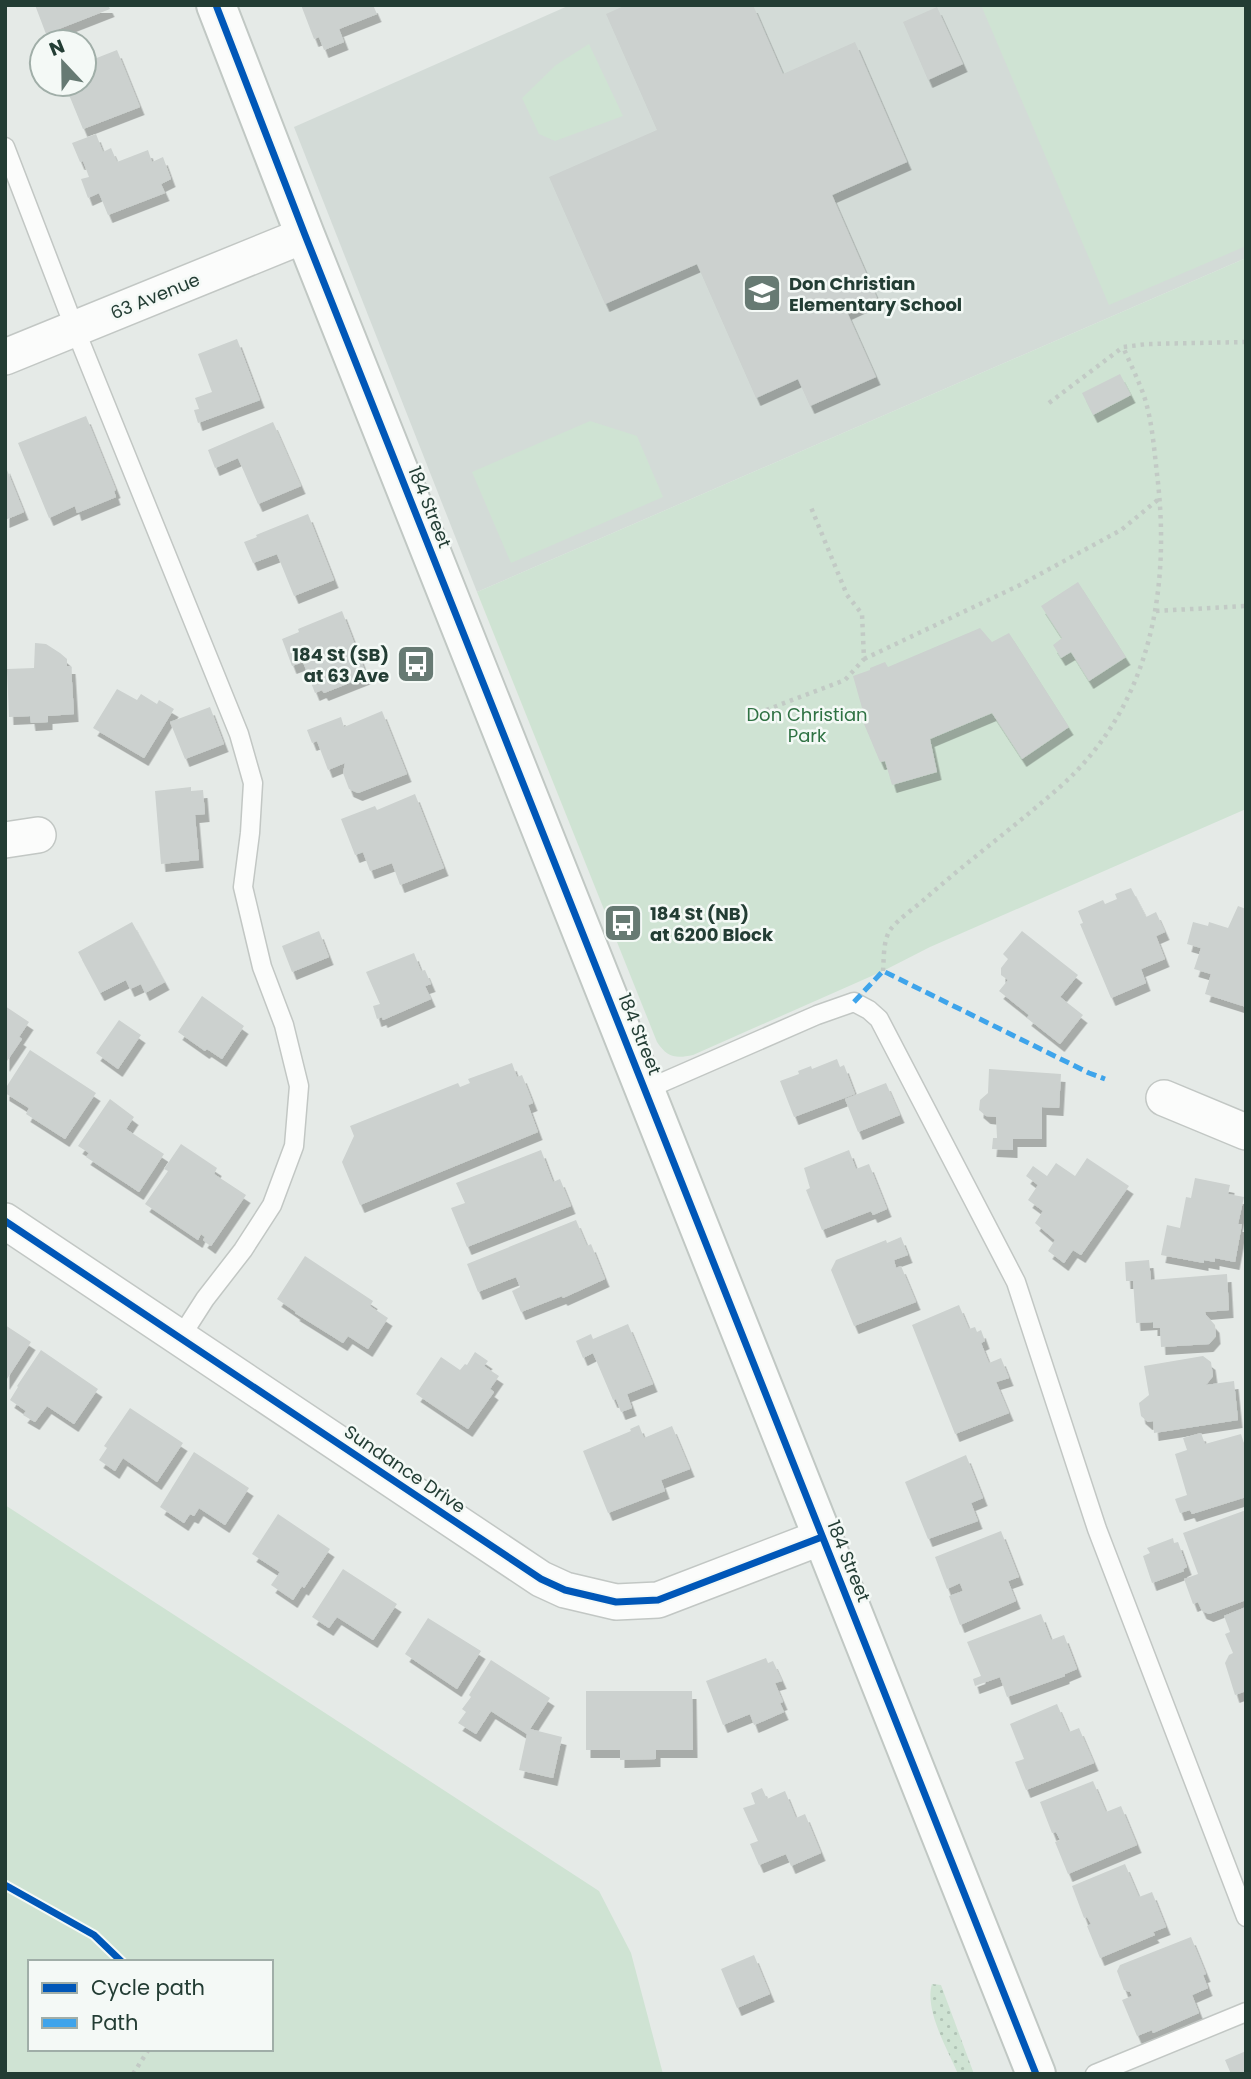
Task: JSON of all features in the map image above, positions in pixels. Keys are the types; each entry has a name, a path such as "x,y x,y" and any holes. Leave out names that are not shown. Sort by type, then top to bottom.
{"main road":[{"name":"184 Street","path":"216,5 1036,2074"}],"street":[{"name":"63 Avenue","path":"5,357 305,235"},
{"path":"1164,1098 1246,1132"},
{"name":"Sundance Drive","path":"5,1221 541,1579 565,1590 616,1602 659,1600 822,1537"}],"lane":[{"path":"5,147 75,330 239,734 253,783 243,887 262,967 284,1025 299,1086 293,1146 272,1205 180,1338"},
{"path":"645,1090 817,1015 855,1002 879,1019 1016,1283 1097,1529 1246,1917"},
{"path":"1096,2074 1246,2012"}],"path":[{"path":"1049,403 1123,347 1246,342"},
{"path":"883,971 884,950 890,930 1062,784 1097,746 1124,706 1145,657 1156,611 1161,565 1160,499 1155,451 1144,396 1123,347"},
{"path":"766,710 845,680 864,659 1020,585 1122,530 1160,499"},
{"path":"810,505 847,595 862,614 864,659"},
{"path":"1156,611 1246,606"},
{"path":"133,2074 148,2051"}],"shaded area":[{"name":"Don Christian Elementary School","path":"570,5 1246,5 1246,258 477,592 294,127"}],"green space":[{"path":"981,5 1246,5 1246,246 1109,305"},
{"path":"589,44 623,116 555,141 539,134 522,98 556,65"},
{"name":"Don Christian Park","path":"1246,258 1246,809 930,947 883,971 693,1055 676,1057 668,1054 657,1042 477,592"},
{"path":"590,421 637,436 663,497 511,563 472,472"},
{"path":"5,1505 599,1891 631,1953 663,2074 5,2074"},
{"path":"932,1984 941,1985 974,2074 958,2074 943,2042 931,2006"}],"building":[{"path":"35,5 108,5 110,9 61,28 44,28"},
{"path":"301,5 373,5 377,14 339,29 344,42 324,50 319,37 314,39"},
{"path":"626,5 753,5 783,74 855,42 907,162 832,195 877,298 847,312 876,377 810,406 798,379 756,398 697,264 605,304 549,177 657,130 606,14"},
{"path":"937,7 963,64 928,80 903,22"},
{"path":"117,50 140,107 83,129 70,98 98,98 98,57"},
{"path":"96,134 103,152 111,148 117,162 148,150 152,162 163,157 171,179 161,184 165,193 108,215 99,193 88,198 81,179 89,177 72,143"},
{"path":"237,339 260,400 198,423 194,410 199,409 195,398 212,392 198,354"},
{"path":"1120,374 1131,395 1093,415 1082,393"},
{"path":"86,416 116,490 116,497 77,513 75,506 49,518 18,443"},
{"path":"273,422 301,486 258,504 238,458 215,468 208,450"},
{"path":"5,465 24,512 5,520"},
{"path":"308,514 334,580 294,596 277,554 253,563 244,542"},
{"path":"1078,582 1126,657 1089,681 1071,652 1061,658 1053,645 1062,638 1041,606"},
{"path":"342,611 367,676 324,693 322,690 315,693 303,662 292,666 282,639 299,632 298,629"},
{"path":"980,628 992,642 1009,633 1069,727 1022,759 992,713 930,739 937,772 892,785 885,761 880,762 859,712 862,708 853,676 885,662 888,667"},
{"path":"35,643 46,644 67,659 67,666 71,666 74,714 48,716 48,722 31,723 30,716 9,717 7,669 34,668"},
{"path":"117,689 137,700 141,694 157,704 159,700 174,709 144,758 93,728"},
{"path":"210,707 224,744 185,759 170,722"},
{"path":"382,711 407,774 358,793 349,789 343,773 345,763 328,770 317,741 312,743 307,730 341,717 344,727"},
{"path":"191,787 191,791 203,790 205,814 195,815 199,860 161,864 155,791"},
{"path":"415,794 444,868 400,885 392,863 370,871 363,852 355,855 341,819 375,806 377,810"},
{"path":"1131,888 1146,917 1156,912 1165,932 1156,936 1165,959 1141,969 1146,983 1111,998 1080,924 1083,923 1078,911 1103,900 1105,904 1117,899 1115,894"},
{"path":"1238,906 1246,909 1246,1007 1205,994 1211,974 1194,969 1201,948 1187,944 1193,922 1208,926 1209,922 1228,928"},
{"path":"132,922 165,982 145,993 141,984 130,989 126,980 100,993 78,952"},
{"path":"319,931 329,957 292,972 282,946"},
{"path":"1022,931 1078,975 1060,997 1083,1015 1060,1044 999,991 1008,980 1001,975 1001,968 1008,959 1003,954"},
{"path":"414,953 421,971 425,970 431,984 425,986 431,999 383,1020 382,1017 377,1019 373,1006 380,1004 366,972"},
{"path":"202,996 244,1026 222,1059 178,1032"},
{"path":"5,1006 29,1022 19,1037 22,1039 5,1064"},
{"path":"119,1020 141,1035 118,1069 96,1053"},
{"path":"30,1050 96,1093 65,1139 26,1114 29,1108 5,1093"},
{"path":"837,1059 840,1067 844,1065 855,1094 794,1117 780,1081 799,1074 798,1071 811,1066 812,1069"},
{"path":"512,1063 517,1077 522,1075 533,1103 528,1105 538,1132 360,1205 342,1162 354,1136 350,1126 458,1083 460,1087 470,1083 468,1079"},
{"path":"989,1069 1061,1074 1059,1108 1042,1107 1042,1139 1013,1139 1013,1150 992,1149 993,1138 997,1138 996,1117 986,1116 979,1110 980,1100 988,1093"},
{"path":"886,1083 900,1115 858,1132 845,1099"},
{"path":"110,1099 134,1117 126,1129 164,1154 139,1192 86,1157 89,1153 78,1146"},
{"path":"181,1144 217,1168 214,1174 246,1195 211,1246 203,1240 205,1237 201,1234 198,1240 145,1204 168,1171 164,1169"},
{"path":"541,1150 553,1182 560,1179 571,1206 467,1247 451,1208 465,1203 456,1183"},
{"path":"849,1150 856,1169 869,1164 887,1209 873,1215 871,1211 822,1230 806,1190 810,1188 804,1168"},
{"path":"1087,1158 1129,1186 1081,1255 1073,1250 1064,1263 1048,1251 1055,1240 1035,1223 1043,1211 1028,1200 1038,1185 1026,1176 1033,1166 1047,1176 1056,1163 1075,1176"},
{"path":"1195,1178 1230,1185 1228,1194 1244,1197 1238,1224 1242,1224 1235,1262 1215,1258 1215,1262 1204,1260 1204,1263 1161,1255 1167,1225 1180,1228 1186,1197 1191,1198"},
{"path":"576,1220 587,1246 591,1244 605,1279 563,1298 562,1296 521,1312 512,1291 520,1287 516,1277 478,1292 467,1264"},
{"path":"901,1237 908,1255 894,1260 896,1268 901,1266 916,1302 854,1326 831,1270 836,1260 886,1240 887,1243"},
{"path":"305,1256 373,1301 370,1306 388,1318 368,1349 348,1336 343,1343 277,1299"},
{"path":"1149,1260 1151,1280 1227,1274 1229,1310 1205,1312 1215,1325 1216,1336 1209,1344 1161,1347 1160,1328 1153,1328 1153,1322 1136,1323 1133,1281 1126,1281 1125,1262"},
{"path":"959,1305 969,1329 975,1327 977,1332 981,1330 985,1341 981,1343 989,1363 1001,1358 1009,1378 996,1382 1009,1413 955,1434 912,1325"},
{"path":"628,1324 653,1384 627,1394 632,1408 621,1412 593,1353 583,1358 576,1341 591,1334 593,1339"},
{"path":"5,1325 31,1342 5,1382"},
{"path":"41,1350 98,1389 74,1424 47,1406 35,1422 23,1415 26,1411 10,1400"},
{"path":"475,1352 488,1361 484,1366 499,1376 490,1389 494,1392 468,1429 416,1394 441,1357 460,1370 467,1365"},
{"path":"1203,1356 1211,1362 1213,1376 1206,1385 1234,1381 1238,1420 1154,1433 1153,1421 1148,1422 1141,1416 1139,1403 1149,1395 1144,1366"},
{"path":"130,1408 183,1443 157,1482 123,1458 115,1471 99,1460 107,1448 104,1446"},
{"path":"639,1425 644,1438 672,1426 690,1469 661,1480 665,1491 608,1513 583,1451"},
{"path":"1201,1433 1205,1444 1241,1434 1246,1450 1246,1497 1192,1514 1190,1510 1180,1513 1175,1499 1187,1495 1175,1454 1187,1450 1183,1438"},
{"path":"194,1452 249,1488 225,1525 199,1508 194,1516 190,1514 184,1523 160,1507"},
{"path":"966,1455 983,1498 971,1503 978,1521 928,1539 905,1482"},
{"path":"1246,1510 1246,1600 1209,1614 1202,1611 1198,1602 1193,1604 1184,1579 1198,1574 1183,1533"},
{"path":"278,1514 330,1549 293,1600 271,1585 280,1572 252,1554"},
{"path":"1001,1531 1019,1577 1008,1581 1016,1601 960,1625 949,1596 963,1591 960,1583 947,1589 935,1557"},
{"path":"1173,1538 1174,1543 1178,1542 1187,1567 1184,1571 1152,1583 1143,1556 1150,1553 1147,1548"},
{"path":"343,1569 397,1604 373,1640 337,1617 329,1628 312,1617"},
{"path":"1246,1607 1246,1691 1235,1695 1225,1663 1233,1653 1225,1634 1230,1632 1224,1616"},
{"path":"1041,1614 1051,1640 1064,1635 1077,1669 1007,1697 1000,1677 975,1686 973,1679 981,1676 967,1642"},
{"path":"428,1618 481,1651 457,1689 405,1654"},
{"path":"766,1658 768,1663 773,1661 782,1681 775,1683 784,1712 754,1725 750,1714 723,1725 706,1681"},
{"path":"491,1660 550,1698 530,1729 562,1737 553,1778 519,1770 527,1734 491,1711 476,1734 458,1723 466,1712 462,1709 471,1697 469,1695"},
{"path":"586,1691 692,1691 693,1750 656,1750 656,1759 620,1760 620,1750 586,1750"},
{"path":"1057,1704 1069,1732 1079,1728 1094,1763 1026,1790 1015,1762 1024,1759 1010,1724"},
{"path":"1093,1781 1106,1812 1121,1806 1137,1845 1068,1874 1055,1842 1060,1840 1056,1832 1052,1833 1040,1802"},
{"path":"762,1788 767,1799 785,1791 796,1818 805,1814 821,1853 791,1866 786,1854 759,1865 750,1844 758,1841 743,1808 755,1804 751,1793"},
{"path":"1125,1864 1139,1897 1152,1892 1166,1927 1153,1932 1155,1935 1100,1958 1087,1926 1091,1924 1087,1917 1084,1918 1072,1886"},
{"path":"1191,1937 1206,1974 1203,1975 1208,1988 1192,1995 1199,2013 1153,2033 1152,2030 1137,2036 1122,2000 1132,1996 1124,1990 1117,1971 1120,1965"},
{"path":"754,1955 770,1994 737,2008 721,1969"},
{"path":"1246,2051 1246,2074 1231,2074 1225,2060"}],"marked path":[{"path":"854,1002 883,971 1105,1079"}],"cycle path":[{"path":"216,5 1036,2074"},
{"path":"5,1221 541,1579 565,1590 616,1602 658,1600 822,1537"},
{"path":"5,1885 94,1935 120,1960"}],"place":[{"name":"Don Christian Elementary School","path":"762,293"},
{"name":"184 St (SB) at 63 Ave","path":"416,664"},
{"name":"184 St (NB) at 6200 Block","path":"623,923"}]}
